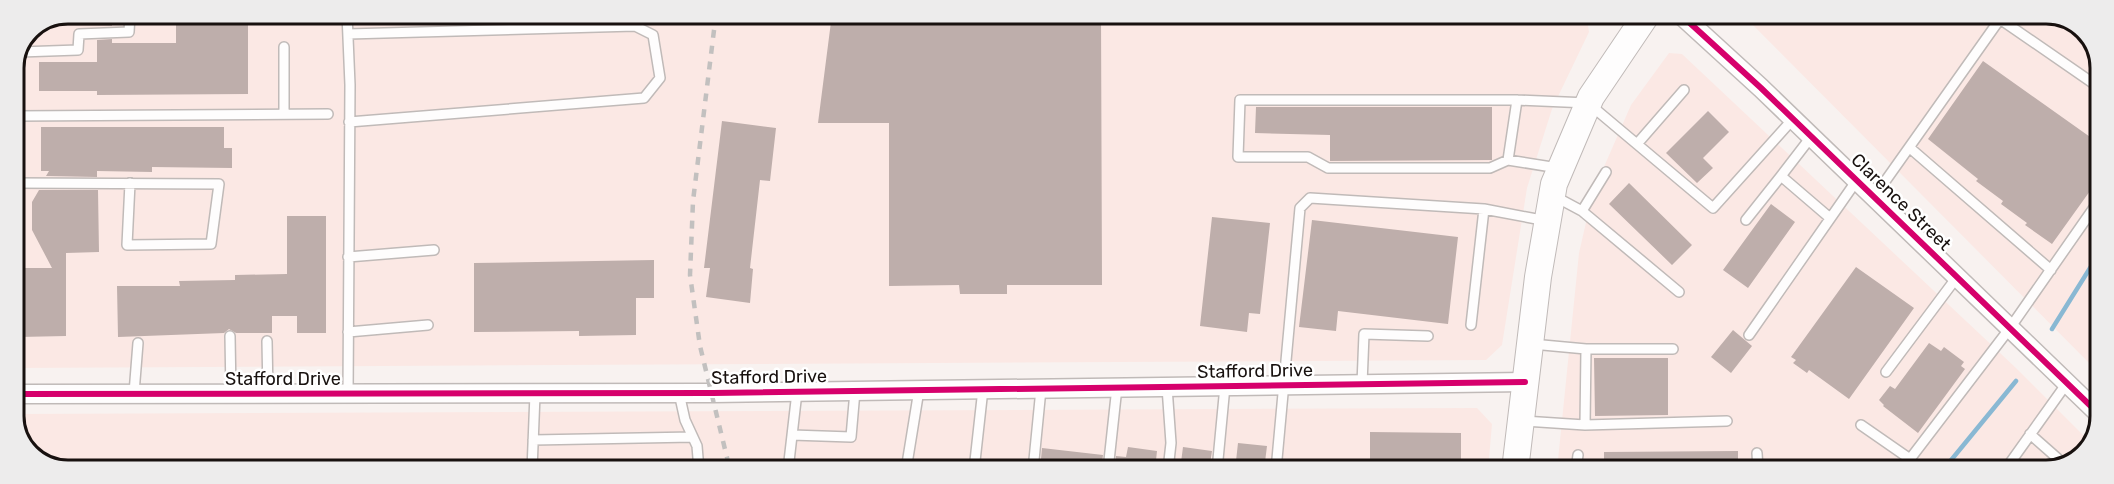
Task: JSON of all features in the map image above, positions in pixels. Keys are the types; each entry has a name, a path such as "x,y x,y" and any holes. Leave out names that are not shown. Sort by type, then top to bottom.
{"street":[{"path":"1516,460 1530,344 1552,195 1560,168 1588,103 1640,24"},
{"name":"Clarence Street","path":"1691,24 1811,136 2090,405"},
{"name":"Stafford Drive","path":"24,394 679,393 1525,382"}],"lane":[{"path":"27,52 78,51 79,34 129,32 129,24"},
{"path":"348,24 348,394"},
{"path":"1874,197 1997,24"},
{"path":"2007,24 2090,81"},
{"path":"348,34 634,26 653,35 660,78 644,98 349,122"},
{"path":"284,47 284,113"},
{"path":"1637,144 1684,90"},
{"path":"1560,168 1508,160 1490,168 1328,168 1308,157 1238,157 1240,100 1517,100 1588,103 1713,208 1793,119"},
{"path":"1508,160 1517,100"},
{"path":"24,116 328,114"},
{"path":"1746,220 1811,136"},
{"path":"1910,148 2050,270"},
{"path":"1582,211 1606,172"},
{"path":"1781,176 1830,218"},
{"path":"1749,335 1857,180"},
{"path":"24,183 130,183 219,184 211,244 127,245 130,183"},
{"path":"1552,195 1582,211 1679,292"},
{"path":"1277,460 1300,208 1310,198 1484,209 1548,221"},
{"path":"1471,326 1484,209"},
{"path":"1862,425 1911,459 2010,328 2090,213"},
{"path":"348,257 434,250"},
{"path":"1886,372 1957,277"},
{"path":"348,332 428,325"},
{"path":"1362,384 1364,334 1428,336"},
{"path":"230,336 231,394"},
{"path":"267,341 268,394"},
{"path":"134,393 138,343"},
{"path":"1530,344 1587,350 1673,349"},
{"path":"1585,425 1587,350"},
{"path":"2012,460 2067,382"},
{"path":"1218,460 1224,386"},
{"path":"1109,460 1117,387"},
{"path":"1167,387 1171,443 1169,460"},
{"path":"1034,460 1041,388"},
{"path":"975,460 983,389"},
{"path":"908,460 919,390"},
{"path":"792,435 851,437 855,391"},
{"path":"789,460 797,392"},
{"path":"679,393 685,420 697,446 698,460"},
{"path":"532,460 535,394"},
{"path":"1521,421 1585,425 1727,421"},
{"path":"2030,434 2058,458"},
{"path":"533,440 693,437"},
{"path":"1757,453 1757,460"},
{"path":"1577,460 1578,455"}],"shaded area":[{"path":"68,24 1588,24 1589,32 1552,109 1527,188 1502,345 1486,360 24,368 25,59 31,43 43,31"},
{"path":"1752,24 2046,24 2068,30 2083,43 2090,65 2090,364"},
{"path":"1669,53 1682,54 2016,368 2085,437 2079,445 2060,458 2046,460 1558,460 1579,253 1593,192 1631,105"},
{"path":"1477,408 1492,424 1489,460 68,460 51,457 35,445 25,428 24,414"}],"building":[{"path":"112,24 112,26 55,26"},
{"path":"176,24 248,24 248,94 97,95 97,91 39,91 39,62 97,62 97,40 112,39 112,43 176,43"},
{"path":"831,24 1101,24 1102,285 1007,285 1007,294 960,294 959,285 889,286 889,123 818,123"},
{"path":"1983,61 2090,137 2090,191 2052,244 2025,225 2027,223 2001,204 2003,201 1928,139"},
{"path":"1256,107 1492,107 1492,160 1330,161 1330,135 1255,133"},
{"path":"1708,111 1729,132 1703,158 1713,168 1697,183 1666,153"},
{"path":"722,121 776,128 770,181 760,180 750,268 753,269 750,303 706,297 710,268 704,268"},
{"path":"41,127 224,127 224,148 232,148 232,168 152,167 152,172 97,171 97,177 46,176 49,171 41,171"},
{"path":"1629,183 1692,245 1672,265 1609,204"},
{"path":"39,190 98,190 99,252 66,253 66,336 24,337 24,268 52,268 32,230 32,202"},
{"path":"1771,204 1795,222 1748,288 1723,270"},
{"path":"287,216 326,216 326,333 297,333 297,316 272,316 272,333 236,333 229,329 224,333 118,337 117,286 180,286 179,281 235,280 235,275 287,274"},
{"path":"1212,217 1270,223 1260,314 1249,313 1247,332 1200,326"},
{"path":"1312,220 1458,237 1448,324 1338,311 1336,331 1299,327"},
{"path":"654,260 654,298 636,298 636,335 579,336 579,331 474,332 474,263"},
{"path":"1856,267 1914,308 1849,399 1809,370 1807,373 1793,363 1796,360 1791,357"},
{"path":"1733,330 1752,346 1731,373 1711,357"},
{"path":"1929,343 1941,351 1944,347 1964,362 1961,366 1965,369 1918,433 1883,406 1879,400 1890,386 1895,389"},
{"path":"1594,358 1668,358 1668,415 1595,416"},
{"path":"1370,432 1461,433 1461,460 1370,460"},
{"path":"1238,443 1267,446 1265,460 1236,460"},
{"path":"1128,447 1157,451 1156,460 1116,460 1116,456 1126,457"},
{"path":"1183,447 1212,451 1211,460 1181,460"},
{"path":"1042,448 1103,455 1102,460 1041,460"},
{"path":"1738,451 1738,460 1604,460 1604,452"}],"waterway":[{"path":"2052,329 2090,268"},
{"path":"1951,460 2016,381"}],"railway":[{"path":"715,24 693,201 690,275 700,346 728,460"}],"cycle path":[{"path":"1691,24 1761,88 2090,405"},
{"path":"24,394 713,393 1525,382"}]}
